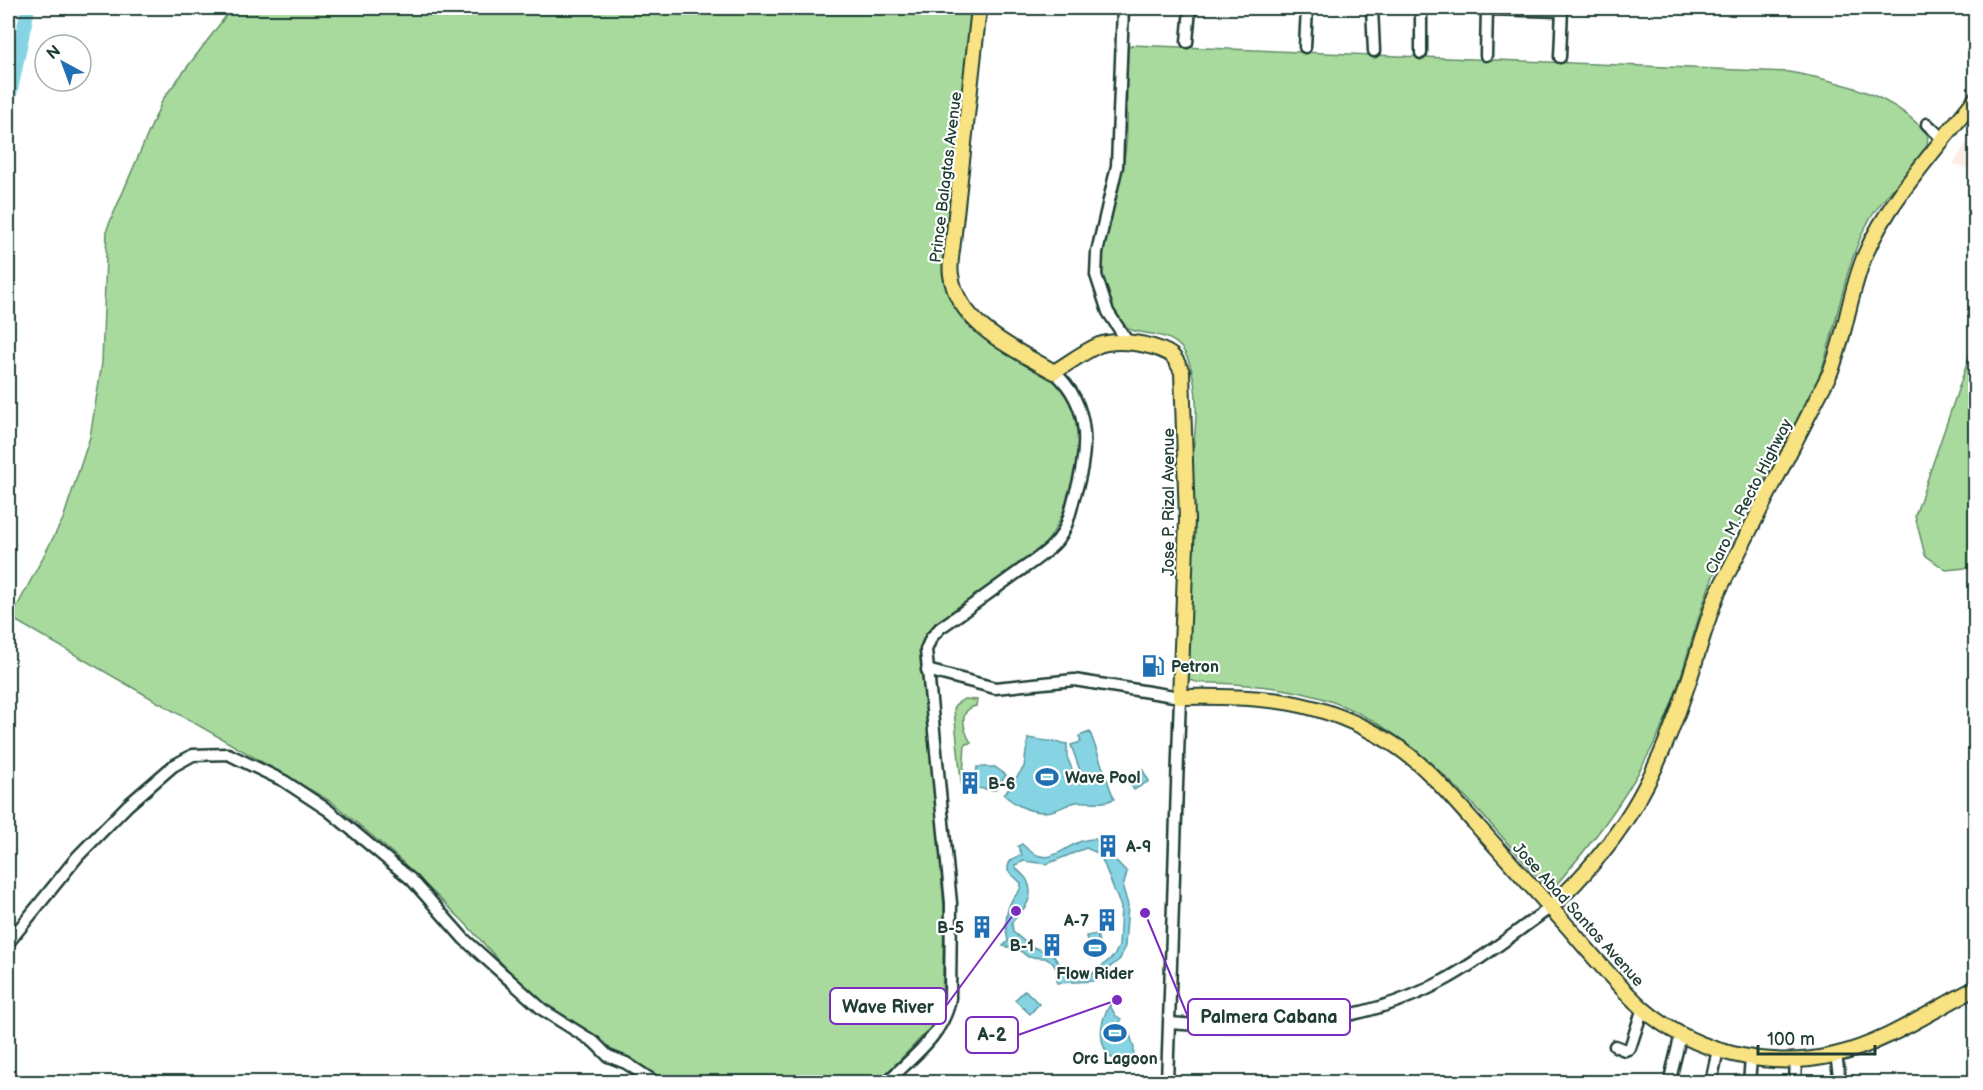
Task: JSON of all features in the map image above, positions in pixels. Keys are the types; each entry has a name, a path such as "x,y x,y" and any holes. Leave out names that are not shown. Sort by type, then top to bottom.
{"main road":[{"name":"Prince Balagtas Avenue","path":"979,8 950,274 961,304 970,316 989,332 1054,372"},
{"name":"Claro M. Recto Highway","path":"1551,908 1598,862 1625,823 1650,780 1677,717 1703,628 1717,594 1833,365 1866,252 1887,215 1976,98"},
{"name":"Jose P. Rizal Avenue","path":"1054,372 1101,344 1148,346 1170,354 1182,372 1187,520 1180,697"},
{"name":"Jose Abad Santos Avenue","path":"1180,697 1251,696 1292,702 1325,711 1392,743 1438,781 1643,1008 1681,1034 1718,1050 1751,1059 1796,1060 1836,1055 1889,1033 1976,988"}],"street":[{"path":"1123,8 1118,159 1097,252 1096,276 1108,312 1129,344"},
{"path":"1187,42 1190,8"},
{"path":"1305,47 1307,8"},
{"path":"1372,8 1374,51"},
{"path":"1421,8 1421,53"},
{"path":"1486,55 1487,8 1562,9 1560,57"},
{"path":"1927,124 1944,140"},
{"path":"887,1083 940,1027 950,998 951,903 926,650 935,633 1057,541 1066,526 1084,466 1085,432 1079,408 1070,389 1054,372"},
{"path":"927,670 995,688 1074,680 1180,697 1173,850 1167,1083"},
{"path":"8,943 78,856 128,805 173,766 193,755 228,754 284,781 328,810 412,880 464,939 543,1010 594,1042 608,1056 626,1064 655,1083"},
{"path":"1170,1023 1217,1027 1292,1023 1379,1008 1443,982 1551,908"},
{"path":"1615,1047 1625,1050 1630,1048 1643,1008"},
{"path":"1671,1075 1681,1034"},
{"path":"1711,1083 1718,1050"},
{"path":"1836,1055 1840,1083"},
{"path":"1749,1083 1751,1059"},
{"path":"1795,1083 1796,1060"}],"shaded area":[{"path":"1975,129 1975,170 1953,164"}],"green space":[{"path":"232,8 974,8 952,295 1061,386 1078,420 1082,443 1075,481 1064,511 1051,536 1045,544 940,622 925,662 944,909 942,1008 933,1025 879,1082 657,1082 633,1069 566,1021 515,978 464,922 396,856 332,802 11,618 63,519 90,437 102,363 107,229 163,99"},
{"path":"1131,45 1789,72 1846,85 1882,99 1899,109 1928,135 1927,147 1884,200 1862,234 1848,273 1820,375 1801,417 1726,546 1696,625 1679,683 1654,743 1616,808 1555,886 1550,888 1543,883 1448,779 1395,735 1365,716 1333,702 1304,693 1261,686 1200,683 1186,677 1187,557 1191,469 1196,422 1193,375 1188,359 1175,342 1166,337 1138,332 1122,325 1111,309 1100,276 1101,252 1126,146 1125,51"},
{"path":"1975,340 1975,567 1946,570 1925,555 1915,516"},
{"path":"964,699 977,700 976,706 970,708 964,716 964,727 971,743 965,744 962,791 954,710 955,705"}],"water":[{"name":"Wave Pool","path":"1090,732 1114,799 1071,803 1055,810 1041,812 1021,807 1004,795 1024,767 1028,738 1067,744 1067,757 1077,781 1081,783 1083,779 1071,745 1081,742 1079,736"},
{"path":"977,767 995,767 1006,775 995,790 975,788"},
{"path":"1142,769 1149,781 1134,790 1127,779"},
{"path":"1095,839 1127,872 1123,888 1128,905 1125,946 1120,959 1093,981 1057,983 1057,975 1060,974 1052,962 1045,958 1028,957 1018,949 1003,946 1008,941 1006,926 1008,909 1021,886 1021,883 1008,871 1008,865 1013,858 1022,855 1018,846 1022,844 1042,857 1051,856 1084,840","holes":["1086,848 1100,854 1121,907 1119,946 1114,956 1092,974 1072,975 1065,972 1052,954 1030,946 1013,932 1012,922 1027,903 1030,892 1027,880 1015,865 1024,861 1047,864"]},
{"name":"Flow Rider","path":"1097,934 1102,957 1091,959 1086,936"},
{"path":"1025,990 1039,1004 1030,1014 1015,1000"},
{"name":"Orc Lagoon","path":"1110,1005 1115,1015 1121,1019 1119,1029 1129,1031 1134,1048 1133,1061 1118,1063 1111,1058 1103,1044 1103,1020"}],"waterway":[{"path":"8,104 28,8"}],"place":[{"name":"Petron","path":"1153,666"},
{"name":"Wave Pool","path":"1047,777"},
{"name":"B-6","path":"970,783"},
{"name":"A-9","path":"1108,846"},
{"name":"Wave River","path":"1016,911"},
{"name":"Palmera Cabana","path":"1145,913"},
{"name":"A-7","path":"1107,920"},
{"name":"B-5","path":"982,927"},
{"name":"B-1","path":"1052,945"},
{"name":"Flow Rider","path":"1095,948"},
{"name":"A-2","path":"1117,1000"},
{"name":"Orc Lagoon","path":"1115,1033"}]}
